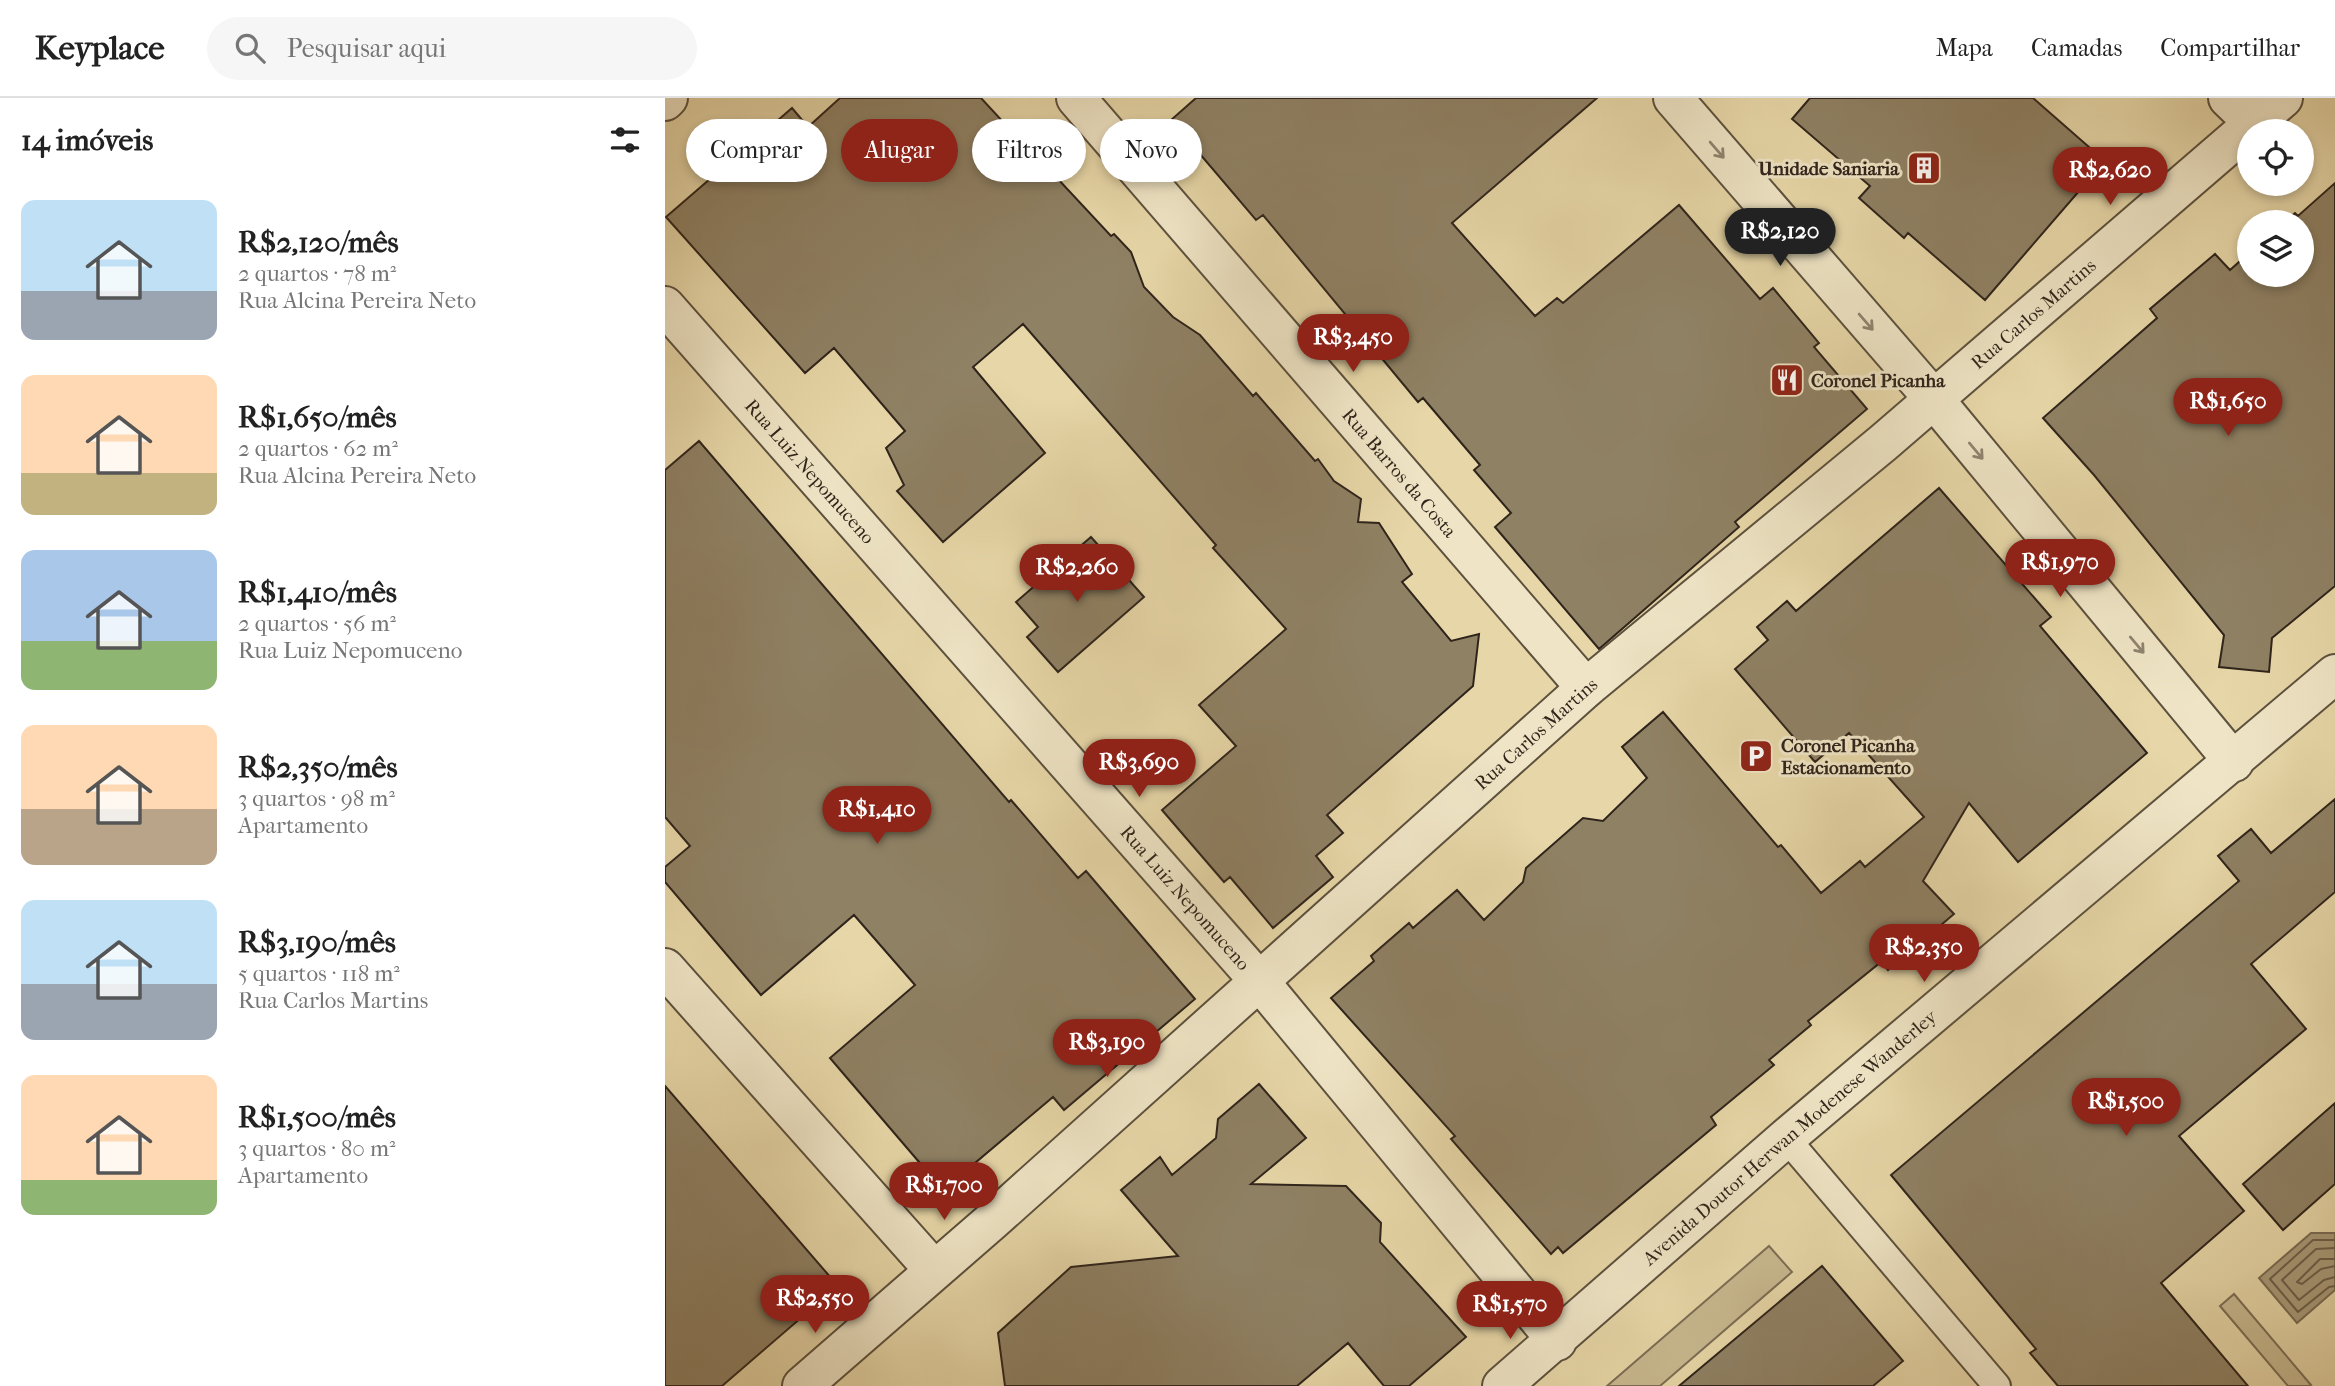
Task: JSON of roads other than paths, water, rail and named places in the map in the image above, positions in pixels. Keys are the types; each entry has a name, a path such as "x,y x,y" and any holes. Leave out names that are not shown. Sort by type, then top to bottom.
{"street":[{"name":"Rua Barros da Costa","path":"1076,98 1586,688"},
{"name":"Rua Carlos Martins","path":"802,1386 1260,982 1586,688 1883,443 2241,110 2283,98"},
{"path":"1691,105 2234,762"},
{"name":"Rua Luiz Nepomuceno","path":"665,306 1260,982 1557,1341"},
{"name":"Avenida Doutor Herwan Modenese Wanderley","path":"1502,1386 1557,1341 1786,1138 2335,674"},
{"path":"665,968 933,1270"}],"lane":[{"path":"1786,1138 1997,1386"}],"water":[{"path":"2311,1233 2335,1233 2335,1290 2297,1323 2259,1278"}],"place":[{"name":"Unidade Saniaria","path":"1924,168"},
{"name":"Coronel Picanha","path":"1787,380"},
{"name":"Coronel Picanha Estacionamento","path":"1756,756"}]}
